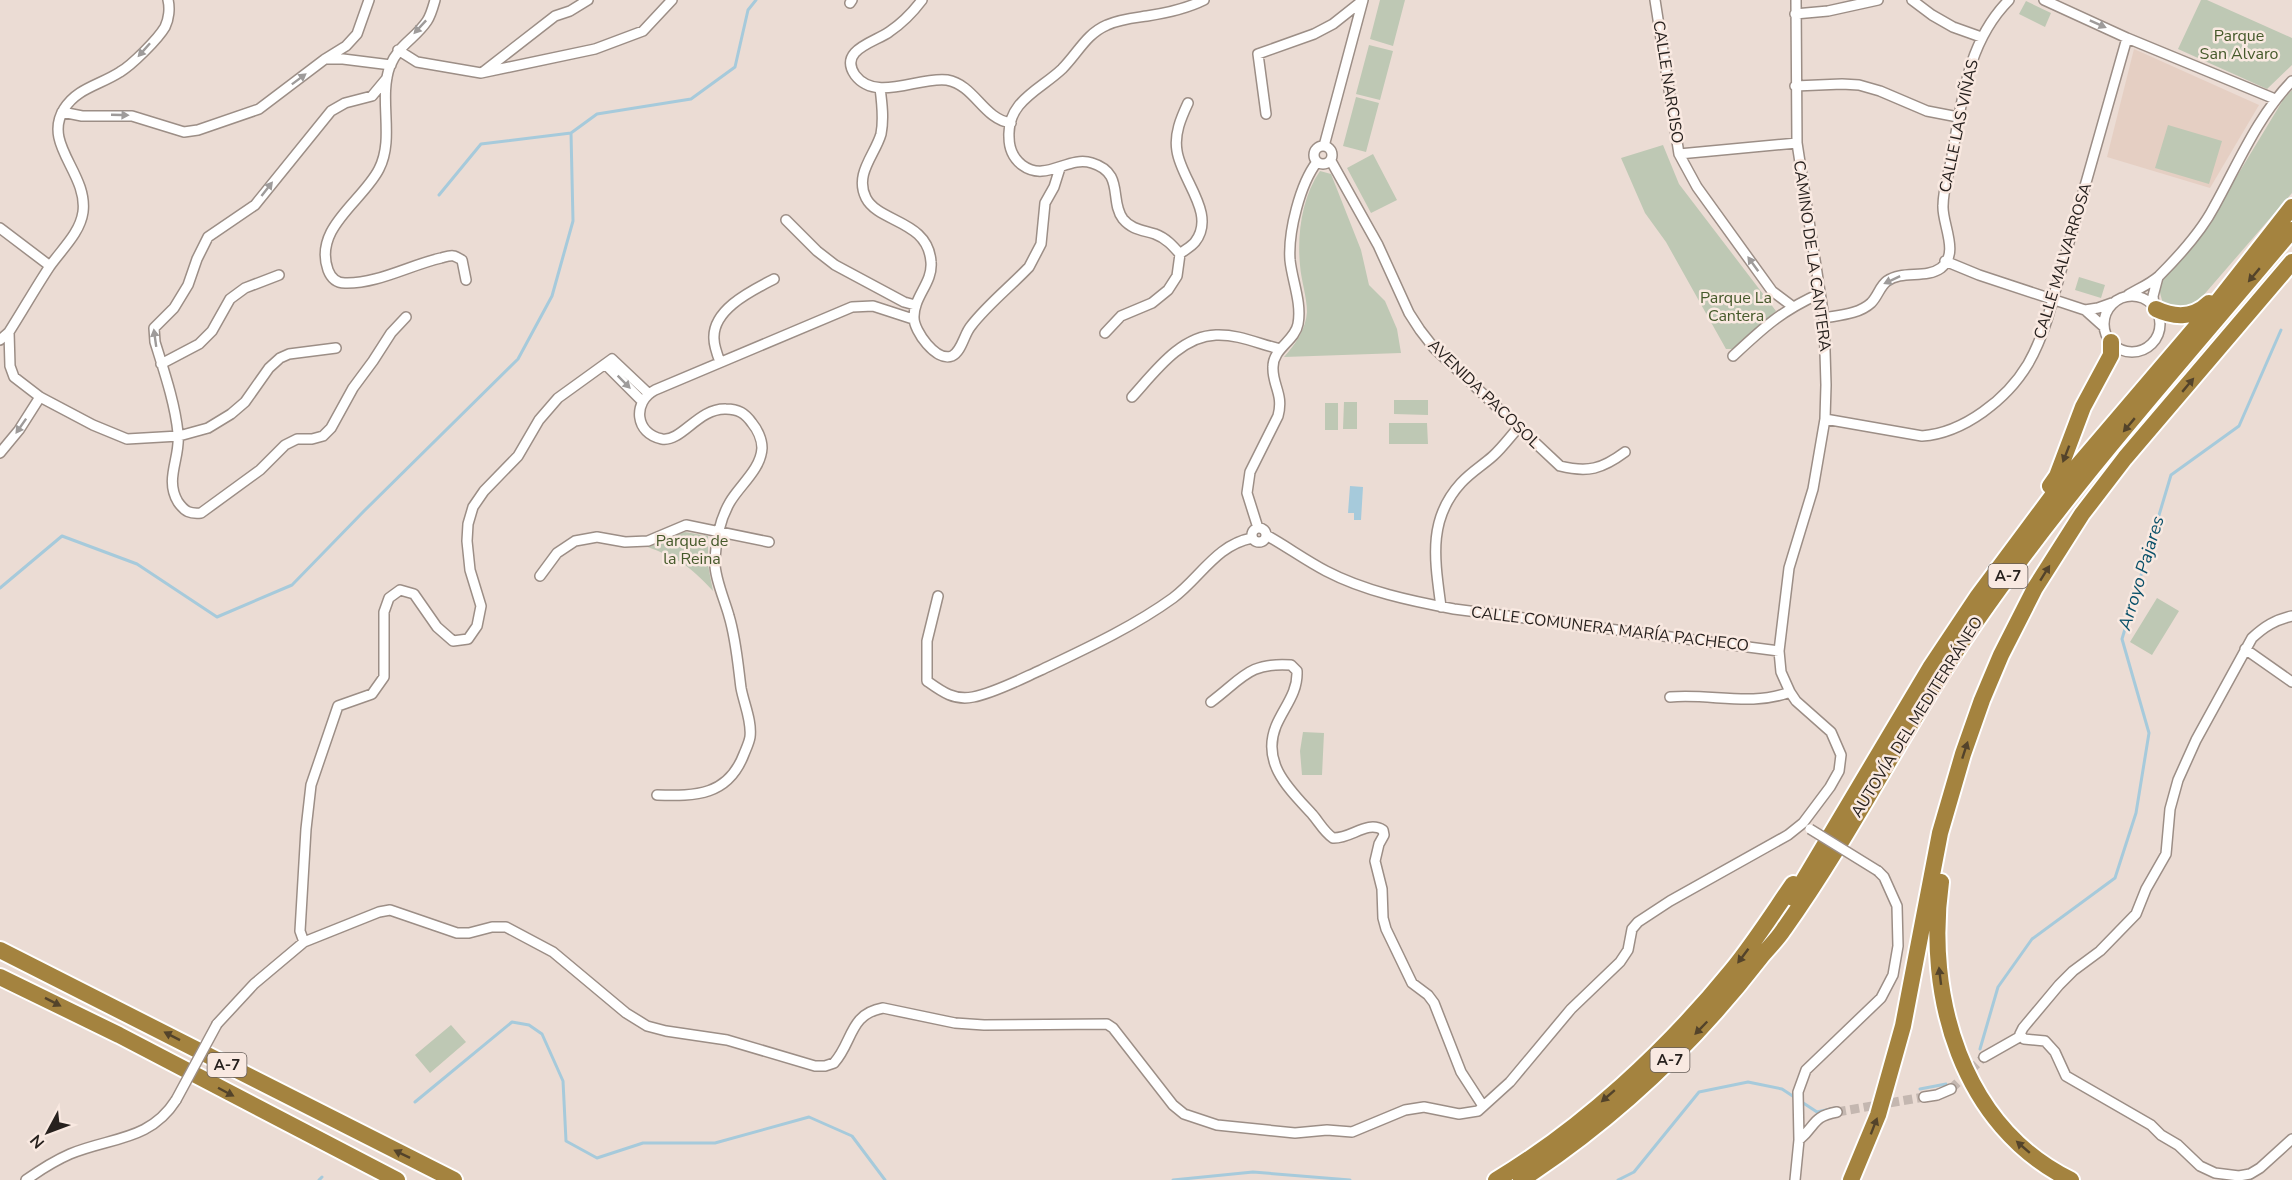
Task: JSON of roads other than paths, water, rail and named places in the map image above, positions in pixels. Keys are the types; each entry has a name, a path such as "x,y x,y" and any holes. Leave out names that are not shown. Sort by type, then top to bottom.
{"highway":[{"path":"1766,951 1775,928 1815,858 1930,668 1978,596 2027,528 2118,417 2219,300 2292,207"},
{"name":"AUTOVÍA DEL MEDITERRÁNEO","path":"1521,1180 1560,1154 1657,1073 1706,1024 1782,932 1821,872 1918,710 2000,587 2072,492 2292,230"},
{"path":"2155,308 2167,314 2180,316 2194,313 2206,306 2247,262"},
{"name":"A-7","path":"1851,1180 1878,1114 1900,1036 1940,832 1963,754 2001,655 2035,588 2082,514 2125,458 2292,262"},
{"path":"2027,528 2035,508 2057,476 2083,406 2111,355 2107,335"},
{"path":"1949,807 1938,899 1938,962 1948,1022 1957,1051 1980,1098 1995,1119 2036,1159 2071,1180"},
{"path":"1496,1180 1575,1124 1675,1035 1732,969 1797,877 1815,858"},
{"name":"A-7","path":"0,950 454,1180"},
{"name":"A-7","path":"0,976 119,1035 397,1180"}],"street":[{"path":"0,340 9,332 50,266 74,236 83,213 82,187 59,141 57,126 62,112 69,100 79,92 120,72 133,62 165,26 168,0"},
{"path":"62,112 82,116 132,116 184,132 198,130 259,109 346,46 357,34 369,0"},
{"path":"435,0 427,21 398,50 391,65 387,78 384,157 372,180 332,230 327,244 327,269 338,283 348,284 374,279 453,255 462,260 466,280"},
{"path":"481,73 555,16 570,11 588,0"},
{"path":"398,50 417,62 481,73 595,49 643,31 672,0"},
{"path":"922,0 905,20 890,32 864,45 852,56 851,69 858,79 880,88 948,80 960,85 994,118 1011,123"},
{"path":"1180,254 1169,242 1157,235 1131,227 1122,218 1117,207 1117,194 1112,179 1104,169 1092,163 1078,162 1047,171 1032,170 1022,165 1013,155 1009,144 1011,123 1022,100 1063,68 1090,35 1119,20 1176,11 1204,0"},
{"path":"1266,114 1258,54 1314,34 1332,24 1362,0"},
{"path":"1324,146 1362,0"},
{"name":"CALLE NARCISO","path":"1655,0 1679,154 1697,187 1772,291 1792,306"},
{"name":"CAMINO DE LA CANTERA","path":"1790,692 1781,672 1779,651 1789,568 1813,489 1825,419 1826,385 1824,318 1797,144 1796,0"},
{"path":"1795,15 1828,11 1878,0"},
{"path":"1912,0 1946,23 1981,37"},
{"name":"CALLE LAS VIÑAS","path":"1945,261 1949,249 1949,236 1942,209 1958,117 1970,66 1989,22 2009,0"},
{"path":"2044,0 2127,38 2275,99"},
{"name":"CALLE MALVARROSA","path":"1825,419 1922,436 1939,435 1951,431 1988,408 2011,386 2039,343 2127,38"},
{"path":"325,59 391,65"},
{"path":"387,78 372,96 345,103 331,111 255,205 208,237 183,293 174,308 154,328 154,342 179,436 172,471 176,498 183,510 192,514 201,513 260,470 285,445 297,439 323,436 391,333 406,317"},
{"path":"1824,318 1860,310 1871,303 1887,281 1894,277 1929,272 1940,268 1945,261 2085,310 2098,308 2128,295 2158,277 2199,228 2213,209 2236,164 2275,99 2292,81"},
{"path":"1795,86 1859,85 1880,91 1927,111 1958,117"},
{"path":"880,88 882,125 880,136 864,169 863,189 870,204 912,229 922,238 929,251 931,272 928,283 915,305 913,320 921,338 934,351 945,357 952,356 958,351 971,326 1035,258 1041,244 1045,203 1054,187 1060,168"},
{"path":"1105,333 1121,316 1152,303 1168,290 1178,276 1180,254 1195,242 1202,226 1200,206 1183,172 1177,152 1177,132 1188,103"},
{"path":"1679,154 1797,144"},
{"path":"1317,162 1327,164 1331,161 1332,151 1324,146"},
{"path":"1317,162 1314,154 1316,149 1324,146"},
{"name":"AVENIDA PACOSOL","path":"1331,161 1378,245 1409,313 1434,348 1560,466 1581,471 1610,463 1625,452"},
{"path":"1257,528 1252,532 1252,538 1255,542 1260,542 1266,535 1264,531 1257,528 1246,493 1250,472 1281,407 1272,369 1273,361 1298,327 1299,315 1290,260 1291,233 1309,174 1317,162"},
{"path":"786,220 817,251 835,265 903,302 915,305"},
{"path":"0,228 50,266"},
{"path":"161,364 200,344 212,331 231,299 245,288 279,275"},
{"path":"2085,310 2119,349 2128,352 2147,348 2159,333 2160,321 2153,296 2158,277"},
{"path":"720,362 713,337 726,309 748,293 774,279"},
{"path":"1733,356 1768,323 1792,306 1819,294"},
{"path":"2128,295 2142,297 2155,308"},
{"path":"2107,335 2105,314 2112,303"},
{"path":"657,795 705,793 724,783 739,767 750,739 750,724 743,699 730,619 714,562 719,532 730,501 758,462 762,447 758,431 746,415 735,409 718,408 699,417 672,438 662,439 649,434 641,426 638,411 645,397 720,362 852,307 873,306 913,320"},
{"path":"9,332 10,366 14,377 40,398 93,425 127,439 179,436 208,428 231,414 244,402 269,368 280,358 289,354 336,348"},
{"path":"1132,397 1174,352 1195,340 1216,335 1246,339 1280,349"},
{"path":"304,942 300,931 306,829 312,785 338,706 372,694 384,677 384,612 389,598 400,590 414,594 437,627 453,641 468,639 477,626 481,606 470,570 468,524 473,507 484,491 519,456 539,420 558,398 608,362 645,397"},
{"path":"0,453 40,398"},
{"path":"1441,607 1434,562 1435,544 1450,496 1460,484 1494,455 1518,428"},
{"path":"540,576 557,553 575,541 597,537 625,542 648,541 686,525 769,543"},
{"name":"CALLE COMUNERA MARÍA PACHECO","path":"1266,535 1325,571 1441,607 1779,651"},
{"path":"938,596 927,641 927,681 952,697 972,697 1018,681 1127,625 1174,597 1210,560 1234,544 1252,538"},
{"path":"1984,1058 1993,1050 2021,1036 2023,1028 2059,985 2073,971 2100,951 2136,914 2146,889 2166,854 2170,808 2178,780 2196,740 2245,649 2262,628 2275,620 2292,616"},
{"path":"2245,649 2292,682"},
{"path":"1211,702 1249,671 1261,665 1291,665 1297,671 1298,681 1275,729 1272,752 1275,769 1284,783 1333,838 1347,836 1371,826 1377,826 1383,830 1384,835 1375,861 1382,889 1383,918 1386,929 1412,983 1428,995 1434,1003 1461,1072 1483,1106"},
{"path":"26,1180 45,1166 71,1154 148,1128 168,1113 218,1024 254,984 304,942 379,912 390,910 457,933 506,927 553,952 626,1013 647,1026 728,1040 815,1066 834,1063 862,1016 883,1008 955,1023 984,1025 1107,1024 1113,1028 1173,1105 1184,1114 1216,1125 1295,1133 1327,1130 1352,1132 1405,1110 1424,1107 1459,1114 1478,1111 1523,1068 1587,992 1620,962 1628,951 1632,929 1638,922 1670,901 1806,826 1839,771 1841,754 1831,732 1796,701 1790,692 1773,699 1758,700 1694,695 1670,697"},
{"path":"1796,1180 1799,1140 1798,1092 1806,1070 1874,1005 1893,975 1898,946 1897,906 1884,877 1806,826"},
{"path":"2021,1036 2024,1039 2045,1041 2055,1052 2066,1076 2151,1125 2161,1135 2178,1145 2200,1166 2215,1173 2233,1176 2250,1174 2260,1168 2292,1138"},
{"path":"1924,1097 1951,1089"},
{"path":"1799,1140 1819,1117 1837,1112"}],"water":[{"path":"1350,486 1363,487 1361,520 1354,520 1354,513 1348,513"}],"waterway":[{"path":"439,195 481,144 571,133 597,114 691,99 735,67 748,10 756,0"},
{"path":"0,588 62,536 137,564 217,617 292,585 518,359 552,296 573,221 571,133"},
{"name":"Arroyo Pajares","path":"1980,1049 1998,987 2032,939 2115,878 2136,813 2149,733 2122,639 2171,475 2239,426 2281,330"},
{"path":"415,1102 512,1022 529,1025 542,1034 563,1081 566,1141 597,1158 643,1143 715,1143 809,1117 852,1136 885,1180"},
{"path":"1618,1180 1634,1172 1699,1092 1748,1082 1782,1089 1817,1112 1835,1108"},
{"name":"Arroyo Pajares","path":"1920,1089 1946,1084"},
{"path":"1173,1180 1253,1172 1350,1180"},
{"path":"319,1180 322,1177"}],"tunnel":[{"path":"1951,1089 1984,1057"},
{"path":"1837,1112 1924,1097"}],"park label":[{"name":"Parque San Alvaro","path":"2239,45"},
{"name":"Parque La Cantera","path":"1736,307"},
{"name":"Parque de la Reina","path":"692,550"}]}
